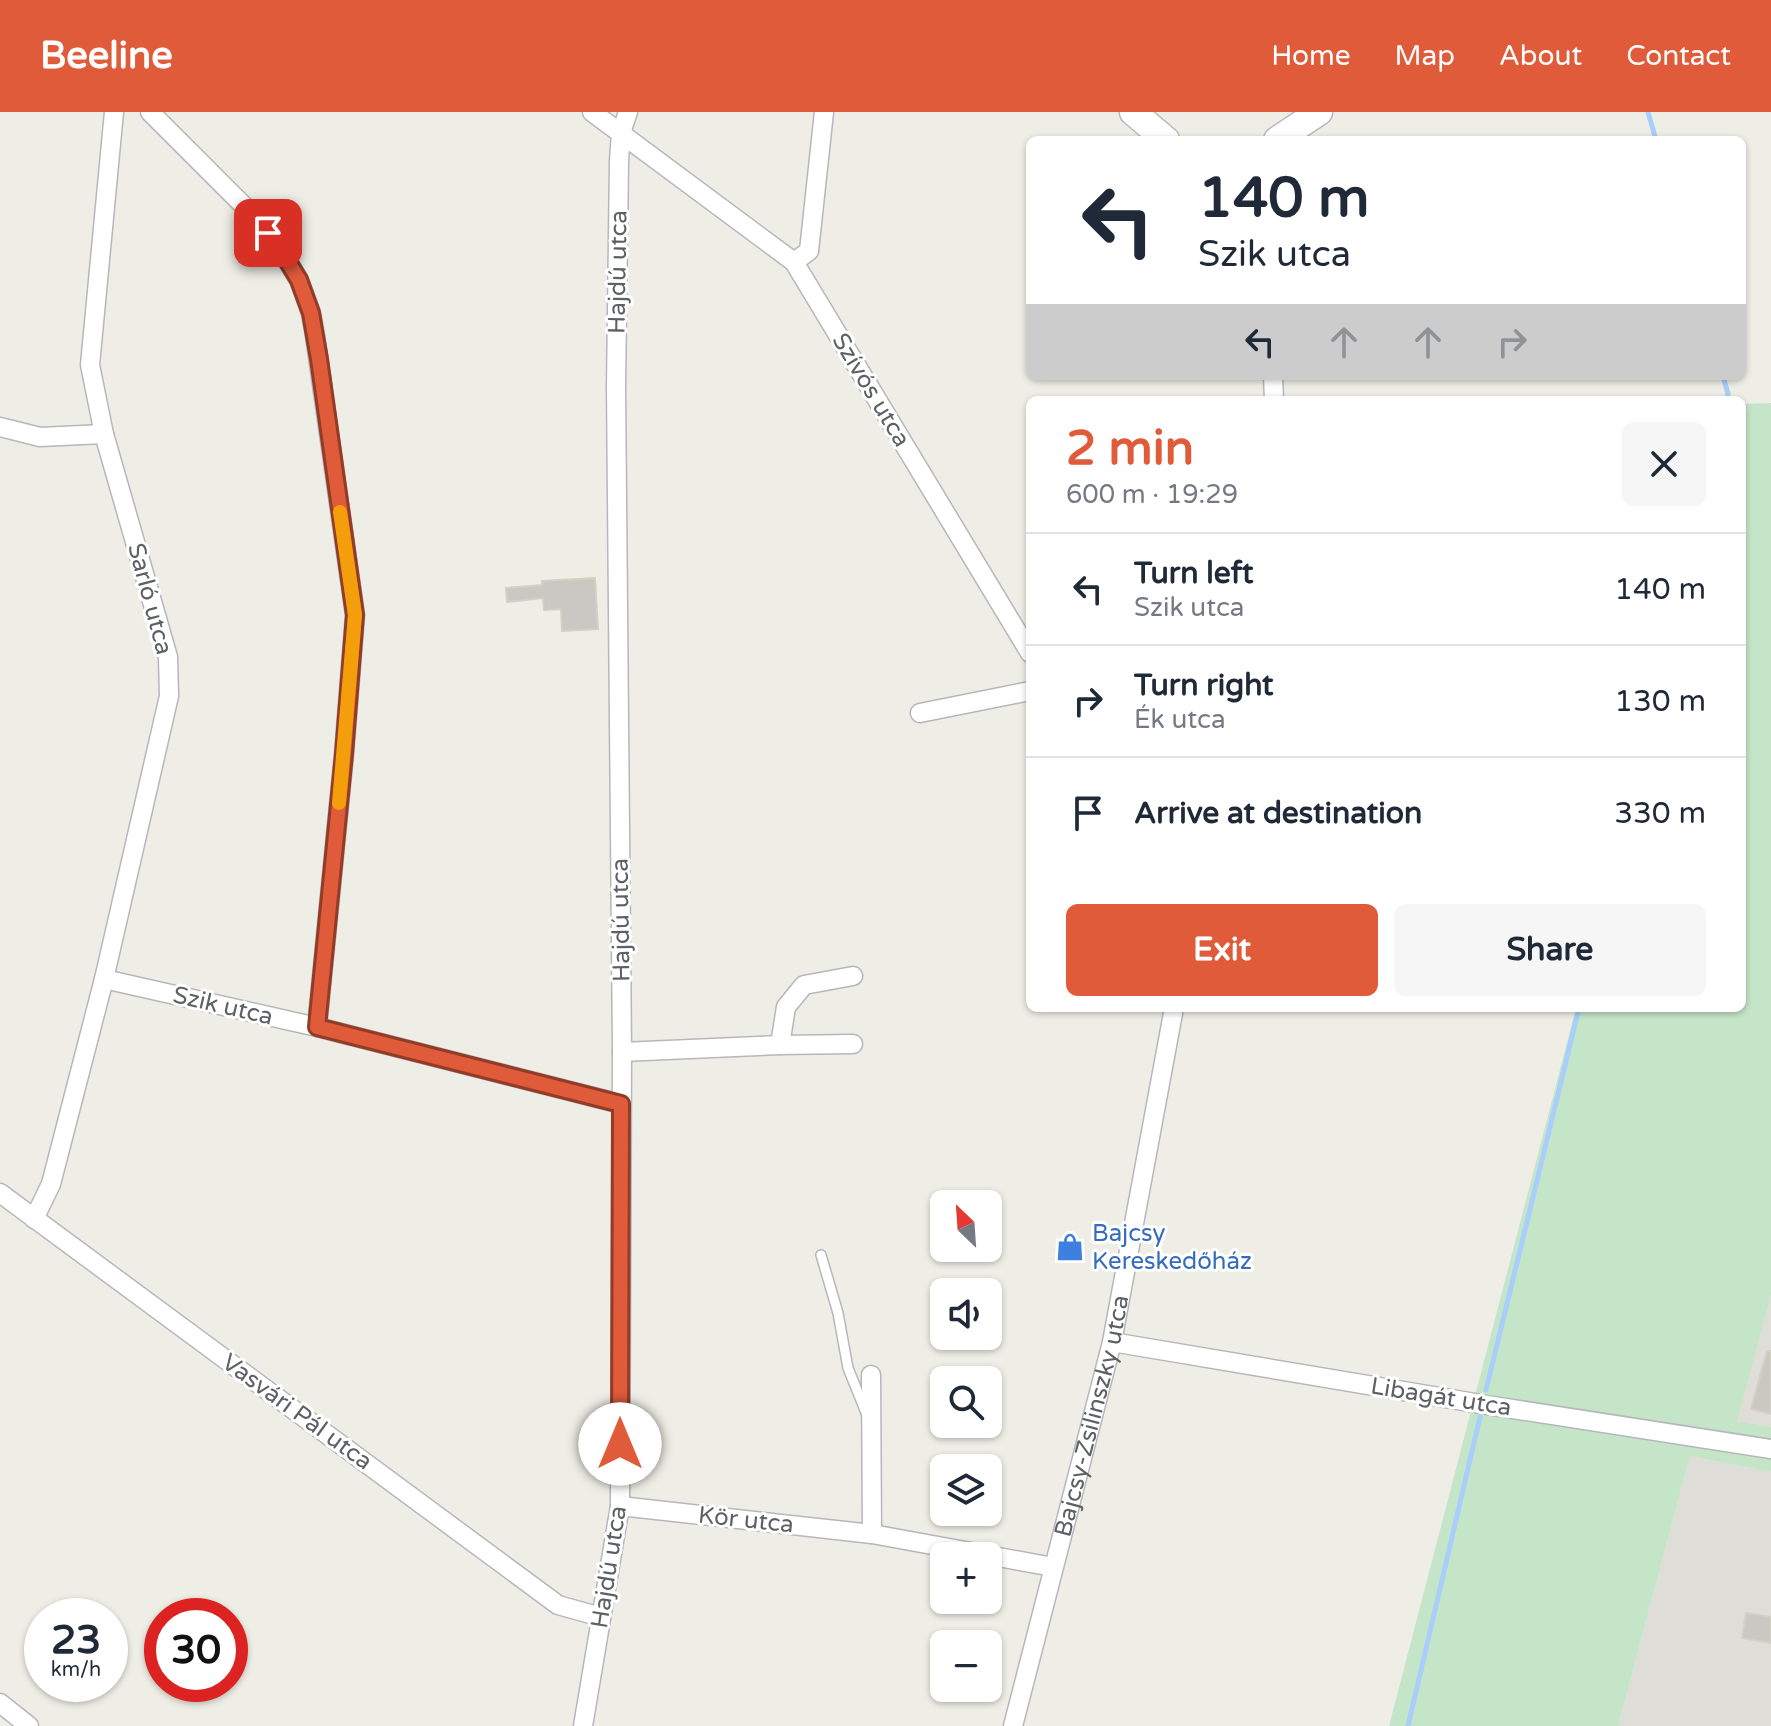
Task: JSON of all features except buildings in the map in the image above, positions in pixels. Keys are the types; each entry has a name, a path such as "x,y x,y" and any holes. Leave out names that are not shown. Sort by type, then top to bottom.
{"main road":[{"path":"1133,112 1161,136"},
{"path":"1283,136 1319,112"}],"street":[{"name":"Sarló utca","path":"34,1219 51,1184 104,979 169,696 168,657 104,434 90,365 114,112"},
{"path":"150,112 258,220 299,280 311,313 355,615 317,1027"},
{"path":"592,112 794,262 809,251 824,112"},
{"name":"Hajdú utca","path":"583,1726 620,1506 622,1052 616,402 619,161 621,133 628,112"},
{"name":"Szívós utca","path":"794,262 1026,646"},
{"path":"0,427 40,437 104,434"},
{"path":"920,713 1026,692"},
{"path":"780,1045 786,1007 804,985 853,976"},
{"name":"Szik utca","path":"104,979 317,1027 621,1104"},
{"name":"Bajcsy-Zsilinszky utca","path":"1013,1726 1112,1342 1173,1012"},
{"path":"622,1052 853,1044"},
{"name":"Vasvári Pál utca","path":"0,1193 558,1605 601,1617"},
{"name":"Libagát utca","path":"1112,1342 1771,1449"},
{"path":"871,1375 872,1534"},
{"name":"Kör utca","path":"620,1506 872,1534 1053,1567"},
{"path":"0,1703 29,1726"}],"lane":[{"path":"821,1255 838,1313 848,1368 872,1426"}],"shaded area":[{"path":"1771,1294 1771,1427 1736,1421"},
{"path":"1690,1456 1771,1472 1771,1726 1618,1726"}],"green space":[{"path":"1771,403 1771,1294 1737,1421 1771,1427 1771,1472 1690,1456 1618,1726 1389,1726 1575,1012 1746,1012 1746,404"}],"waterway":[{"path":"1648,112 1655,136"},
{"path":"1724,380 1728,396"},
{"path":"1486,1390 1578,1012"},
{"path":"1408,1726 1480,1417"}],"slow traffic":[{"path":"339,803 355,615 340,512"}],"place":[{"name":"Bajcsy Kereskedőház","path":"1070,1247"}],"route":[{"path":"268,233 293,268 311,313 355,615 317,1027 621,1104 620,1444"}]}
